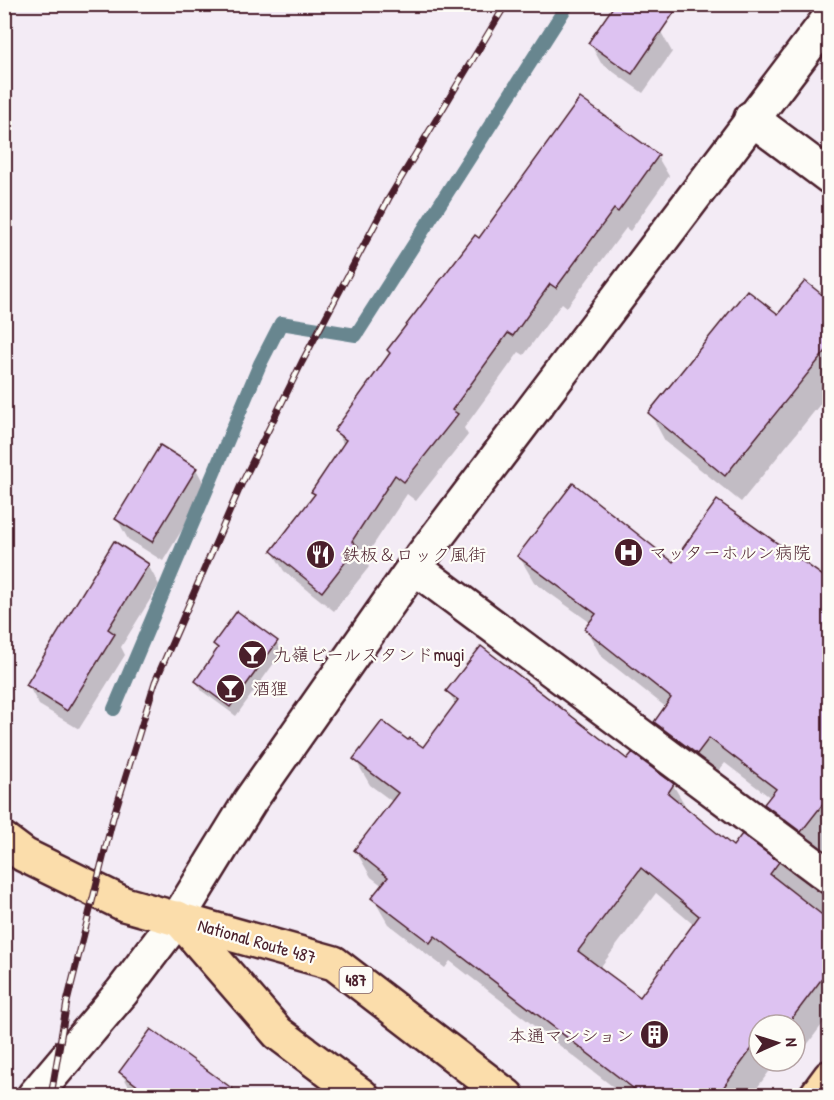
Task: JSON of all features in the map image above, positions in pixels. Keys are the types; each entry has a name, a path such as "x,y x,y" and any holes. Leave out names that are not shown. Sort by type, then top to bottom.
{"highway":[{"name":"National Route 487","path":"4,840 24,855 124,904 334,963 507,1095"},
{"name":"National Route 487","path":"178,918 278,1033 362,1095"},
{"path":"816,1095 830,1077"}],"street":[{"path":"34,1095 122,992 178,918 250,801 414,567 751,118 830,17"},
{"path":"751,118 830,177"},
{"path":"414,567 830,877"}],"building":[{"path":"615,4 680,4 632,74 588,43"},
{"path":"580,98 659,155 618,212 614,209 556,288 550,284 513,336 508,333 452,410 458,414 404,482 395,475 352,541 358,546 322,592 271,551 315,494 311,492 346,440 334,431 390,353 387,350 475,235 479,238"},
{"path":"805,281 830,301 830,346 725,476 648,413 747,290 778,314"},
{"path":"160,445 197,468 152,542 115,519"},
{"path":"573,483 673,562 717,500 830,581 830,795 801,832 764,804 776,789 709,738 697,754 654,722 671,698 584,629 596,614 517,556"},
{"path":"114,541 149,564 108,629 115,634 67,711 26,685"},
{"path":"237,611 278,641 230,707 195,681 218,648 213,644"},
{"path":"481,646 627,759 632,753 674,784 668,793 733,846 742,834 779,862 770,874 830,921 830,968 796,1013 747,1013 747,1055 723,1088 668,1095 642,1095 435,936 430,943 371,898 388,877 354,850 398,793 353,759 382,721 408,740 410,738 423,747 458,700 446,691","holes":["641,868 699,916 640,997 578,951"]},
{"path":"151,1029 241,1095 150,1095 119,1072"}],"waterway":[{"path":"114,709 260,364 281,323 356,335 568,4"}],"railway":[{"path":"51,1096 67,1002 113,818 155,682 241,485 302,362 389,198 506,4"}],"place":[{"name":"マッターホルン病院","path":"628,552"},
{"name":"鉄板＆ロック風街","path":"321,554"},
{"name":"九嶺ビールスタンドmugi","path":"252,654"},
{"name":"酒狸","path":"231,688"},
{"name":"本通マンション","path":"655,1035"}]}
